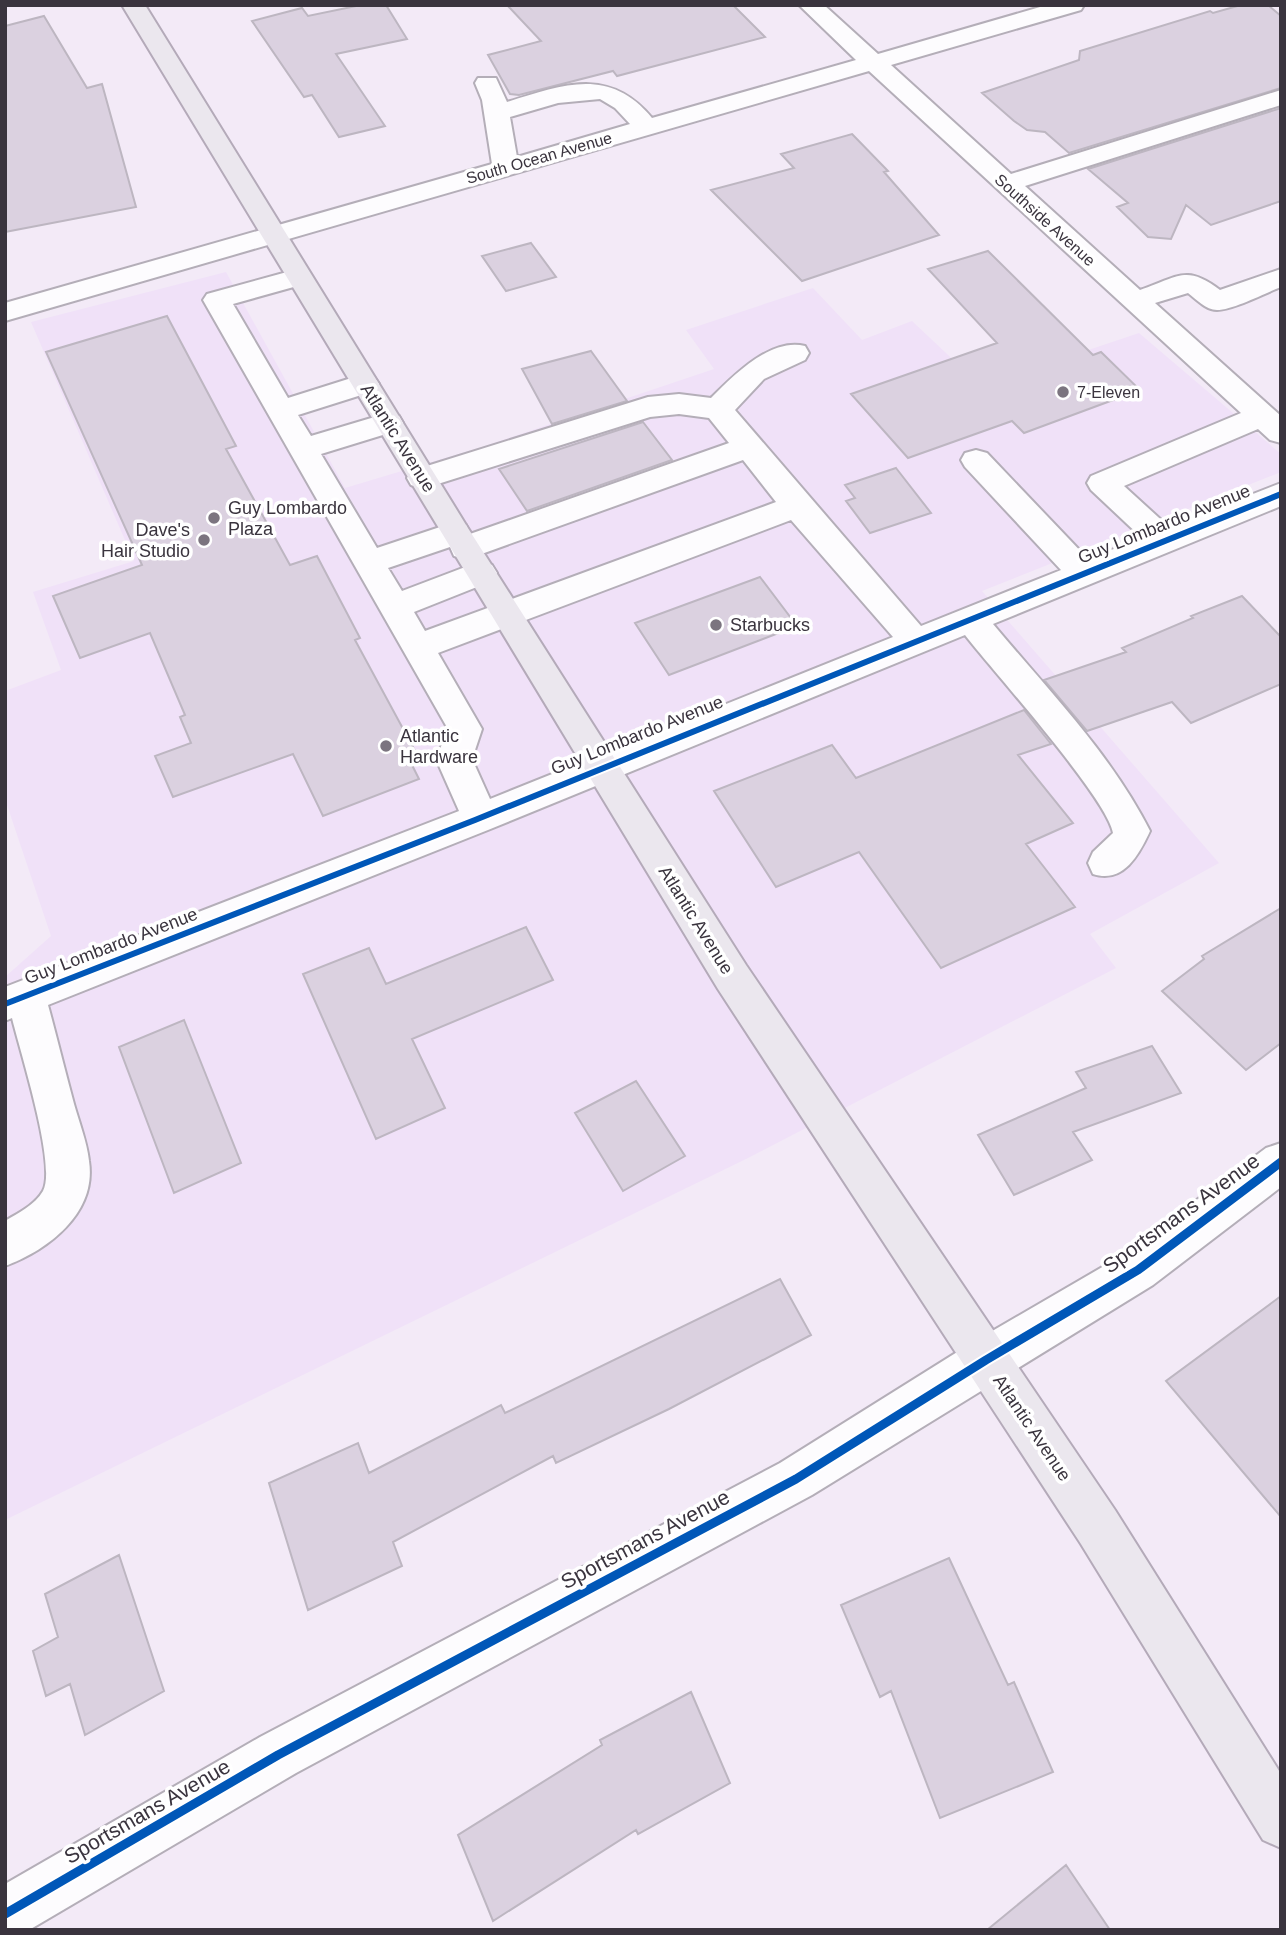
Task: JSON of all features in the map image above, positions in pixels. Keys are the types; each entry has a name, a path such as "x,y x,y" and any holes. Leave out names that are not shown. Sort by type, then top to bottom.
{"main road":[{"name":"Atlantic Avenue","path":"133,5 388,424 732,977 1098,1527 1281,1822"}],"street":[{"name":"Southside Avenue","path":"810,5 1271,424"},
{"name":"South Ocean Avenue","path":"5,312 1073,5"},
{"path":"488,83 497,113 506,168"},
{"path":"497,113 580,92 600,91 615,96 631,108 646,127"},
{"path":"1006,184 1281,97"},
{"path":"298,277 217,300 466,729 454,759 480,817"},
{"path":"1134,300 1192,282 1217,301 1281,277"},
{"path":"718,409 754,372 794,353"},
{"path":"281,410 364,384"},
{"path":"422,478 648,407 679,404 718,409 797,506 915,641"},
{"path":"304,449 388,424"},
{"path":"1165,541 1102,483 1271,424"},
{"path":"369,564 467,551 611,495 665,480 747,447"},
{"path":"976,460 1083,574"},
{"name":"Guy Lombardo Avenue","path":"16,1000 480,817 1281,494"},
{"path":"418,647 797,506"},
{"path":"395,607 467,551"},
{"path":"970,619 1094,770 1124,813 1132,831 1126,844 1106,863"},
{"path":"5,1246 49,1216 64,1198 69,1163 16,1000"},
{"name":"Sportsmans Avenue","path":"5,1914 278,1755 796,1479 986,1360 1138,1270 1281,1162"}],"shaded area":[{"path":"226,272 345,488 482,447 714,369 686,330 813,288 862,340 912,321 981,386 1139,333 1281,454 1281,472 982,591 1219,863 1090,934 1116,968 746,1159 5,1520 5,977 51,936 5,799 5,691 61,670 33,592 134,561 31,322"}],"building":[{"path":"361,5 386,5 407,39 336,54 385,126 339,137 312,95 304,97 252,21 302,8 308,16"},
{"path":"507,5 733,5 765,37 617,76 613,71 519,95 510,94 488,55 541,41"},
{"path":"1241,5 1268,5 1281,16 1281,88 1069,153 1045,132 1027,130 982,93 1079,60 1080,51 1210,11 1213,13"},
{"path":"44,16 87,88 102,84 136,207 5,232 5,26"},
{"path":"1281,108 1281,201 1211,225 1186,205 1171,239 1148,237 1117,207 1128,203 1088,169"},
{"path":"852,134 888,171 884,172 939,235 802,281 711,190 794,168 781,154"},
{"path":"531,243 556,277 506,291 482,256"},
{"path":"988,251 1093,355 1101,352 1140,390 1024,433 1012,421 908,458 851,394 997,343 928,269"},
{"path":"167,316 236,446 226,449 290,565 317,556 360,638 355,640 421,762 412,765 419,779 323,816 293,754 173,797 155,756 191,743 180,717 185,715 150,633 80,658 53,596 142,565 46,352"},
{"path":"591,351 627,401 552,424 522,369"},
{"path":"643,422 672,460 527,511 499,469"},
{"path":"896,468 931,513 870,533 846,501 855,498 845,485"},
{"name":"Starbucks","path":"760,577 797,626 669,675 635,623"},
{"path":"1242,596 1281,637 1281,684 1191,723 1172,702 1087,731 1044,680 1126,652 1122,648"},
{"path":"1024,710 1051,744 1018,755 1073,823 1026,844 1075,907 941,968 859,852 776,887 714,791 832,745 856,778"},
{"path":"1281,908 1281,1043 1246,1070 1162,991 1204,959 1202,956"},
{"path":"526,927 553,980 412,1039 445,1108 376,1139 303,974 369,948 386,984"},
{"path":"184,1020 241,1163 174,1193 119,1047"},
{"path":"1152,1046 1181,1093 1073,1132 1092,1160 1014,1195 978,1135 1086,1088 1076,1072"},
{"path":"636,1081 685,1156 623,1191 575,1113"},
{"path":"780,1279 811,1335 669,1409 556,1463 553,1456 393,1542 402,1566 308,1610 269,1483 358,1443 369,1473 501,1405 505,1413"},
{"path":"1281,1296 1281,1517 1166,1381"},
{"path":"119,1555 164,1691 85,1735 70,1684 46,1696 33,1651 58,1637 45,1594"},
{"path":"949,1558 1008,1685 1014,1682 1053,1772 940,1818 891,1691 880,1697 841,1605"},
{"path":"691,1692 730,1783 638,1834 636,1830 493,1921 458,1835 602,1745 600,1740"},
{"path":"1066,1865 1110,1930 987,1930"}],"cycle path":[{"path":"5,1004 475,820 1281,494"},
{"path":"5,1914 278,1755 796,1479 986,1360 1138,1270 1281,1162"}],"place":[{"name":"7-Eleven","path":"1063,392"},
{"name":"Guy Lombardo Plaza","path":"214,518"},
{"name":"Dave's Hair Studio","path":"204,540"},
{"name":"Starbucks","path":"716,625"},
{"name":"Atlantic Hardware","path":"386,746"}]}
